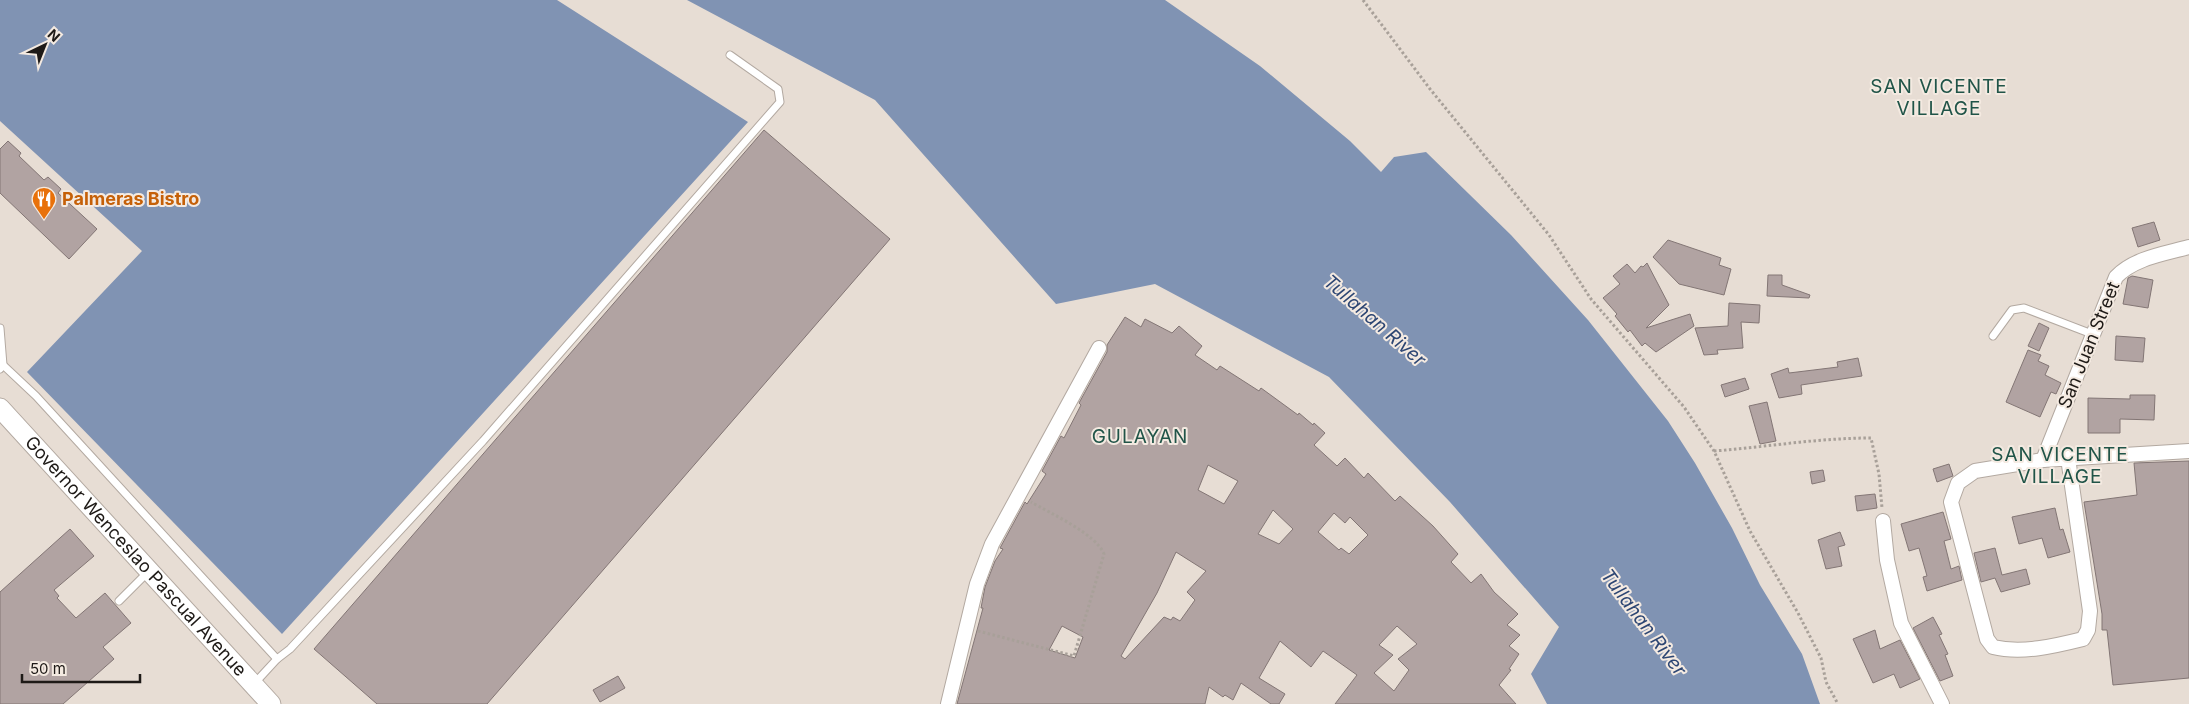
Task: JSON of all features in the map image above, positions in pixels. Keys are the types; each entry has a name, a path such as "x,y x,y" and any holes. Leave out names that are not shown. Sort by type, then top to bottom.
{"main road":[{"name":"Governor Wenceslao Pascual Avenue","path":"0,408 271,704"}],"street":[{"name":"San Juan Street","path":"2043,460 2116,277 2123,270 2143,260 2189,247"},
{"path":"948,704 977,584 992,544 1100,348"},
{"path":"2068,458 2090,611 2088,630 2083,639 2061,645 2017,650 1993,647 1986,639 1951,502 1958,483 1975,471 2043,460 2068,458 2189,451"},
{"path":"1884,521 1887,560 1901,623 1942,704"}],"lane":[{"path":"254,684 290,649 483,441 780,102 778,89 730,55"},
{"path":"1993,336 2012,310 2024,308 2092,334"},
{"path":"0,328 2,367 36,396 277,660"},
{"path":"119,601 149,571"}],"path":[{"path":"1364,0 1430,89 1550,235 1591,299 1684,407 1714,452 1750,531 1779,578 1821,658 1826,682 1838,704"},
{"path":"1714,452 1828,438 1871,438 1879,474 1884,521"},
{"path":"966,627 1074,656 1104,554 1101,546 1064,520 1018,495"}],"water":[{"path":"0,0 557,0 748,122 282,634 27,372 142,251 0,121"},
{"name":"Tullahan River","path":"687,0 1165,0 1260,66 1350,141 1381,172 1394,157 1426,152 1511,235 1588,320 1668,421 1695,463 1732,528 1760,585 1802,654 1820,704 1547,704 1531,674 1559,627 1450,502 1329,377 1155,284 1056,304 875,100"}],"building":[{"path":"764,130 890,239 487,704 377,704 314,649"},
{"path":"8,141 21,153 19,156 44,180 48,177 61,189 58,193 97,229 69,259 0,193 0,149"},
{"path":"2154,222 2160,240 2138,247 2132,228"},
{"path":"1668,240 1721,258 1719,265 1731,269 1724,295 1679,284 1653,257"},
{"path":"1647,263 1669,305 1646,328 1690,314 1694,326 1656,352 1645,343 1642,346 1630,330 1628,332 1615,316 1617,314 1603,298 1620,284 1613,276 1627,264 1635,273 1641,266 1643,267"},
{"path":"1768,275 1782,275 1782,285 1810,295 1809,298 1767,296"},
{"path":"2132,276 2153,280 2148,308 2123,304 2128,278"},
{"path":"1729,303 1760,305 1759,323 1741,322 1743,348 1717,350 1718,354 1704,355 1695,328 1728,326"},
{"path":"1125,317 1141,327 1145,319 1172,333 1179,326 1202,346 1195,355 1217,370 1220,366 1259,391 1261,388 1298,415 1299,413 1313,425 1314,423 1325,433 1314,445 1337,466 1345,458 1364,478 1368,473 1395,501 1400,496 1433,526 1458,554 1451,562 1471,583 1481,574 1494,592 1518,614 1507,625 1520,635 1509,646 1519,654 1509,669 1511,670 1499,685 1516,704 1335,704 1357,675 1323,651 1311,667 1280,641 1259,678 1285,694 1279,704 1271,704 1241,683 1233,700 1225,695 1223,697 1209,687 1205,704 957,704 983,608 981,608 985,587 995,561 1003,549 1000,548 1025,502 1027,504 1046,474 1042,471 1061,436 1064,438 1081,405 1079,403 1107,352 1107,345","holes":["1208,465 1238,481 1224,504 1198,490","1273,510 1293,529 1279,544 1258,534","1334,513 1345,523 1350,517 1368,535 1349,554 1341,548 1339,550 1318,532","1176,552 1206,571 1187,592 1195,600 1180,621 1173,617 1171,620 1164,617 1125,659 1121,656 1157,593","1062,626 1083,637 1075,658 1049,650","1397,626 1417,644 1398,659 1409,670 1394,691 1374,673 1393,655 1379,645"]},
{"path":"2039,323 2049,328 2039,351 2028,346"},
{"path":"2116,336 2145,338 2143,362 2115,360"},
{"path":"2028,350 2041,355 2038,361 2049,366 2045,375 2061,383 2056,394 2051,392 2040,417 2006,402"},
{"path":"1858,358 1862,376 1801,385 1802,394 1779,398 1771,374 1788,368 1789,373 1838,367 1837,362"},
{"path":"1745,378 1749,389 1725,397 1721,385"},
{"path":"2130,395 2155,395 2154,420 2120,419 2120,433 2088,433 2088,398 2130,399"},
{"path":"1767,402 1776,441 1760,444 1749,406"},
{"path":"2189,461 2189,678 2113,685 2107,630 2102,630 2102,614 2084,502 2137,495 2134,463"},
{"path":"1949,464 1953,476 1937,482 1933,469"},
{"path":"1823,470 1825,481 1812,484 1810,472"},
{"path":"1875,494 1877,508 1857,511 1855,496"},
{"path":"2055,508 2060,530 2063,529 2070,552 2048,558 2042,538 2019,544 2012,517"},
{"path":"1943,512 1951,539 1944,541 1951,569 1959,566 1962,580 1927,591 1923,577 1927,576 1919,548 1909,551 1901,524"},
{"path":"70,529 94,556 54,590 59,596 57,598 76,618 105,593 131,623 103,647 114,659 63,704 0,704 0,592"},
{"path":"1840,532 1845,545 1838,547 1842,566 1826,569 1818,540"},
{"path":"1995,548 2002,575 2026,569 2030,584 2001,592 1995,578 1981,582 1974,553"},
{"path":"1933,617 1942,634 1939,635 1948,654 1945,655 1953,676 1940,681 1913,628"},
{"path":"1875,630 1880,649 1900,640 1920,679 1900,688 1894,674 1873,683 1853,639"},
{"path":"618,676 625,688 600,702 593,690"}],"place":[{"name":"Palmeras Bistro","path":"44,220"}],"district":[{"name":"SAN VICENTE VILLAGE","path":"1939,97"},
{"name":"GULAYAN","path":"1140,436"},
{"name":"SAN VICENTE VILLAGE","path":"2060,465"}]}
